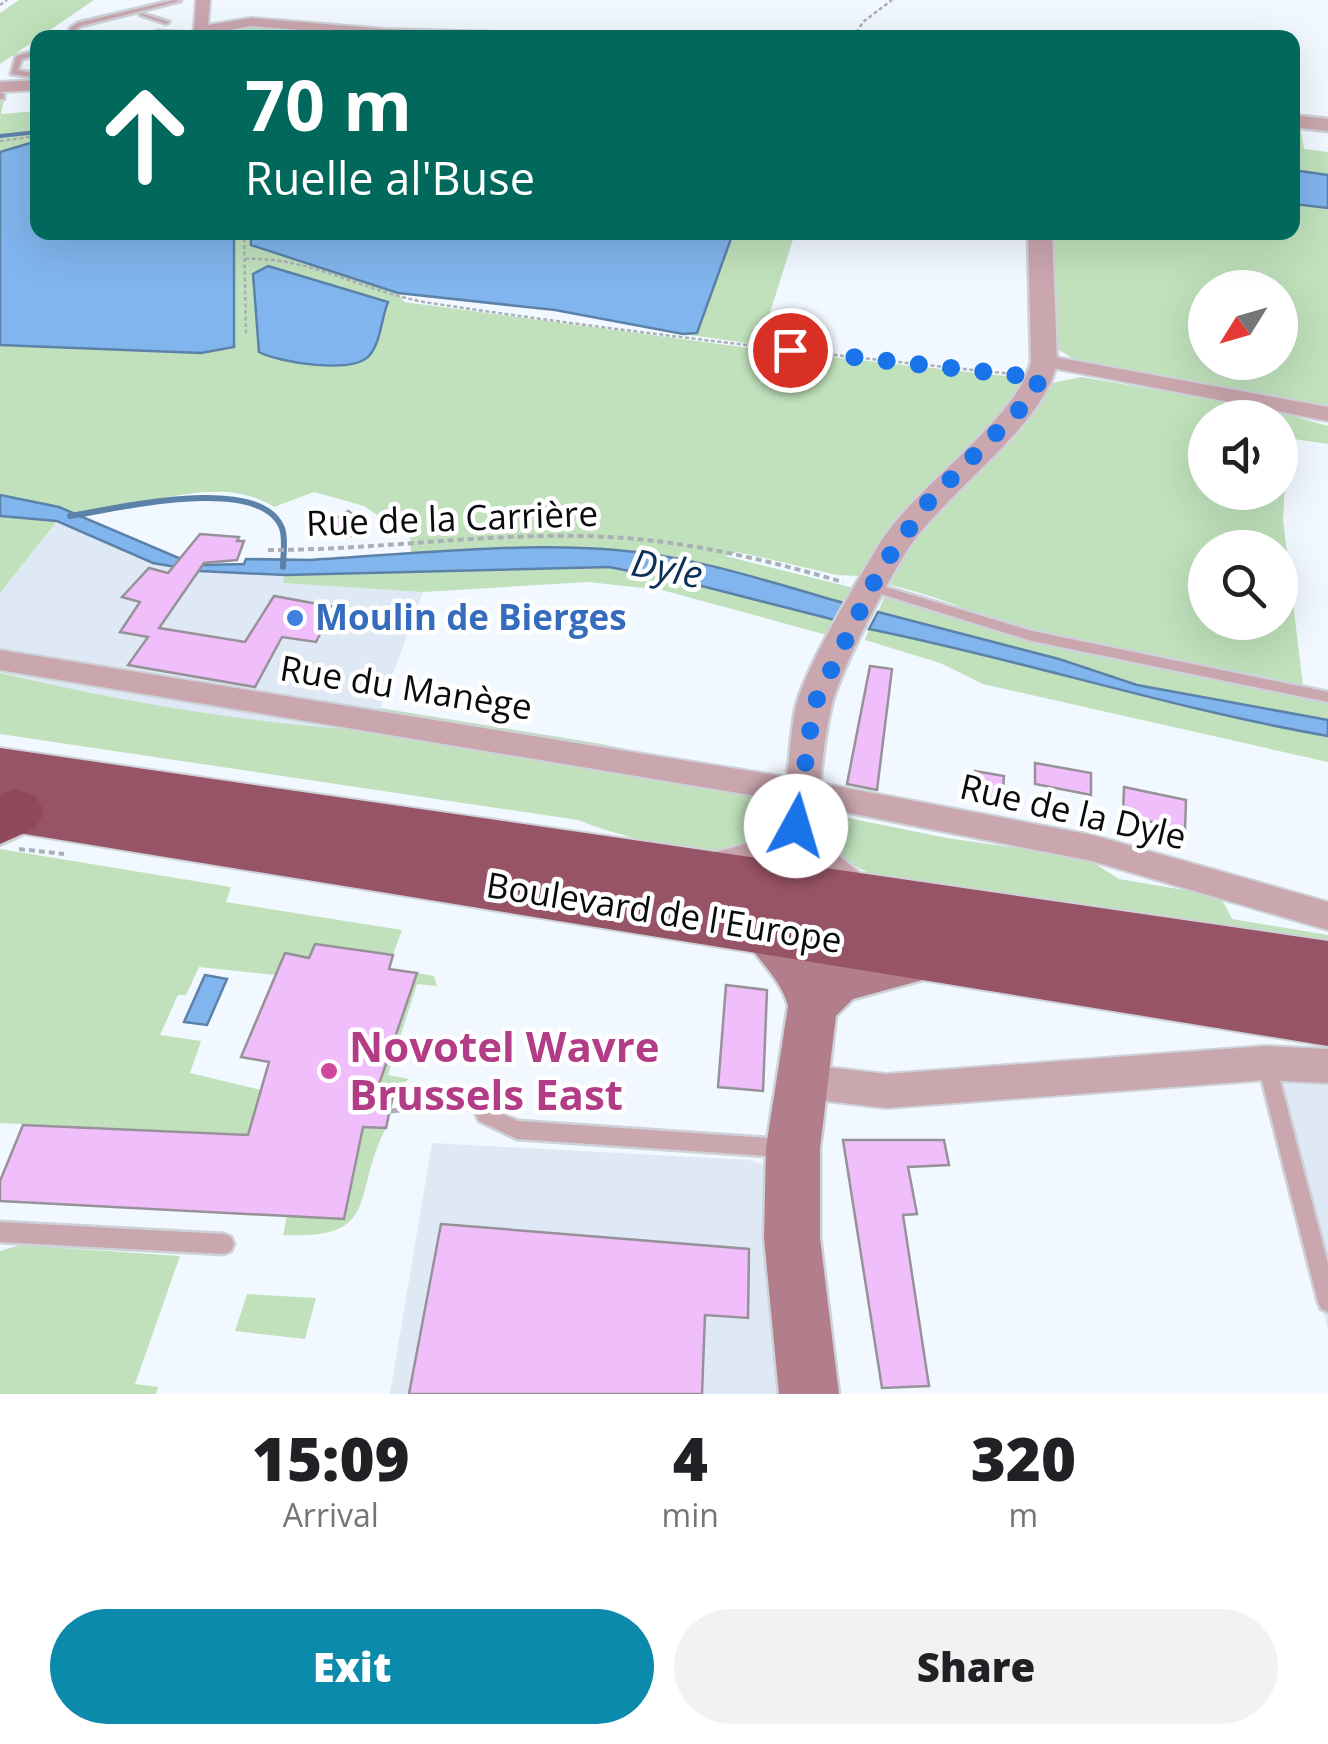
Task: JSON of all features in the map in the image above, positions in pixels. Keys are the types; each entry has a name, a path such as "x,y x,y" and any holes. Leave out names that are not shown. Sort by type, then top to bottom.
{"highway":[{"name":"Boulevard de l'Europe","path":"4,802 688,872 1328,968"},
{"name":"Boulevard de l'Europe","path":"4,802 763,930 1328,1019"}],"main road":[{"path":"763,930 804,974 812,1006 793,1148 792,1238 809,1394"},
{"path":"812,1006 839,980 938,957"}],"street":[{"path":"198,30 203,0"},
{"path":"218,30 261,22 351,30"},
{"path":"0,93 30,87"},
{"path":"1300,122 1328,126"},
{"path":"688,872 739,864 772,852 798,808 814,705 823,681 907,526 1025,404 1043,370 1040,240"},
{"path":"1043,370 1328,414"},
{"name":"Rue du Manège","path":"0,660 798,808"},
{"path":"798,808 809,854 859,897"},
{"name":"Rue de la Dyle","path":"798,808 1092,848 1328,916"},
{"path":"800,1081 886,1091 1266,1063 1328,1066"}],"lane":[{"path":"74,30 79,24 180,1"},
{"path":"160,30 180,1"},
{"path":"122,14 154,15 166,22"},
{"path":"30,55 19,58 14,72 30,75"},
{"path":"862,609 1032,636 1328,697"},
{"path":"1266,1063 1328,1302"},
{"path":"486,1116 518,1130 793,1148"},
{"path":"0,1232 224,1244"}],"path":[{"path":"0,5 7,0"},
{"path":"858,30 892,0"},
{"path":"0,141 9,136 30,136"},
{"path":"244,240 246,334"},
{"path":"245,259 269,256 395,298 756,347 1043,370"},
{"name":"Rue de la Carrière","path":"268,550 540,537 621,538 714,552 862,609"},
{"path":"390,1111 417,1108"}],"shaded area":[{"path":"57,521 153,563 218,572 285,575 284,583 423,592 372,731 267,724 110,699 0,673 0,593"},
{"path":"1248,1050 1328,1052 1328,1331 1292,1173"},
{"path":"432,1143 750,1160 776,1169 794,1394 390,1394"}],"green space":[{"path":"19,0 94,0 50,30 30,30 30,44 0,64 0,13"},
{"path":"247,24 323,30 214,30"},
{"path":"0,100 4,101 1,114 30,112 30,143 0,152"},
{"path":"1300,126 1304,149 1328,152 1328,175 1300,171"},
{"path":"1300,205 1328,208 1328,407 1085,366 1054,347 1047,240 1300,240"},
{"path":"234,240 251,240 251,246 398,293 404,302 757,349 1015,377 1029,382 1019,403 895,527 858,576 837,575 738,552 725,556 854,588 847,604 699,565 617,550 411,554 410,538 364,506 314,492 274,507 227,492 202,492 76,512 0,495 0,345 201,353 233,347","holes":["268,266 388,302 370,354 259,269"]},
{"path":"730,240 793,240 760,345 683,334 697,333"},
{"path":"1082,377 1214,400 1188,400 1188,510 1283,510 1284,530 1188,530 1188,640 1297,640 1303,686 1076,643 890,585 927,524 1004,449 1042,402 1052,383"},
{"path":"1298,417 1328,426 1328,444 1298,440"},
{"path":"0,516 57,521 0,593"},
{"path":"609,567 839,621 827,635 662,590 588,582 423,592 283,583 285,575"},
{"path":"885,595 1062,647 1328,704 1328,720 1137,685 1059,659 878,612"},
{"path":"869,629 1328,736 1328,762 983,684 940,663 865,640"},
{"path":"0,673 138,702 277,723 371,731 380,708 596,743 779,780 776,804 761,839 746,848 699,851 644,841 578,820 0,734"},
{"path":"838,816 947,838 1086,858 1119,879 1220,896 1232,919 1328,935 1328,948 882,880 850,863 838,851"},
{"path":"0,849 231,887 226,902 402,930 393,955 315,945 309,958 285,953 275,975 199,967 186,995 178,995 160,1035 201,1041 190,1073 261,1090 255,1110 255,1136 0,1123"},
{"path":"417,973 434,976 437,986 417,984 388,1075 409,1079 394,1091 365,1101 356,1075 381,1078"},
{"path":"343,1127 386,1128 359,1208 350,1221 336,1230 315,1235 283,1235 287,1216 344,1219 360,1142"},
{"path":"20,1245 180,1256 135,1384 158,1387 156,1394 0,1394 0,1251"},
{"path":"247,1294 316,1298 305,1339 235,1331"}],"water":[{"path":"30,143 30,240 234,240 234,347 201,353 0,345 0,152"},
{"path":"1300,171 1328,175 1328,208 1300,205"},
{"path":"251,240 730,240 697,333 683,334 555,310 398,293 251,245"},
{"path":"268,266 388,302 369,356 348,365 332,366 299,363 259,352 253,274"},
{"name":"Dyle","path":"0,495 59,507 204,565 244,564 246,559 310,560 502,548 616,550 704,564 847,604 839,621 609,567 285,575 199,571 153,563 57,521 0,516"},
{"path":"878,612 1059,659 1137,685 1328,720 1328,736 869,629"},
{"path":"205,975 227,979 207,1025 184,1022"}],"building":[{"path":"348,511 368,526 347,538 328,523"},
{"name":"Moulin de Bierges","path":"200,534 239,537 237,541 244,541 237,560 204,563 159,628 245,642 274,596 334,607 316,642 282,637 255,687 128,665 148,637 120,632 140,602 122,597 149,568 168,573"},
{"path":"870,666 892,669 877,790 847,784"},
{"path":"1035,763 1091,773 1091,795 1035,784"},
{"path":"975,771 1004,776 1002,802 974,798"},
{"path":"1124,787 1186,800 1185,830 1123,815"},
{"path":"315,944 393,955 389,969 417,973 374,1099 394,1091 386,1128 363,1127 344,1219 0,1201 0,1181 23,1125 248,1135 269,1062 241,1057 285,953 309,958"},
{"path":"726,985 767,990 763,1091 718,1087"},
{"path":"843,1140 944,1140 949,1165 908,1167 917,1214 903,1215 929,1386 882,1388"},
{"path":"441,1224 749,1249 748,1318 705,1315 702,1394 409,1394"}],"waterway":[{"path":"0,136 30,133"},
{"path":"70,516 185,499 246,502 268,511 282,528 283,567"}],"place":[{"name":"Moulin de Bierges","path":"295,618"},
{"name":"Novotel Wavre Brussels East","path":"329,1071"}],"route":[{"path":"790,350 1041,378 1025,404 929,501 893,546 814,705 796,826"}]}
